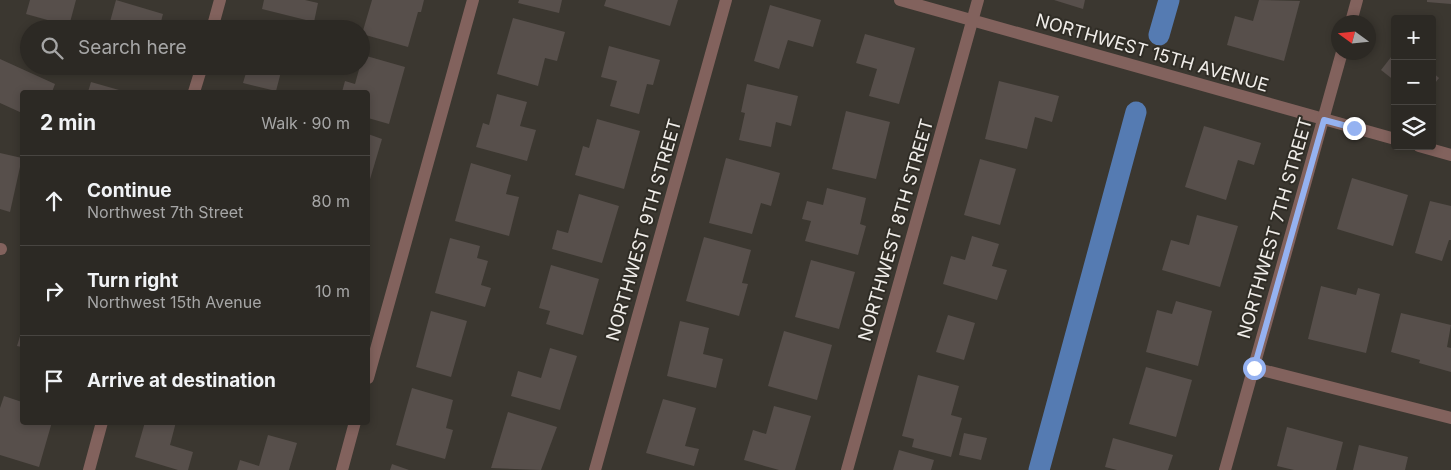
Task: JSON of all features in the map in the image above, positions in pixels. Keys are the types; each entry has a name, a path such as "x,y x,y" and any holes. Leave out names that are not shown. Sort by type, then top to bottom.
{"street":[{"path":"214,20 220,0"},
{"path":"370,371 473,0"},
{"name":"NORTHWEST 9TH STREET","path":"595,470 726,0"},
{"name":"NORTHWEST 15TH AVENUE","path":"900,0 1391,139"},
{"name":"NORTHWEST 8TH STREET","path":"847,470 978,0"},
{"path":"1353,15 1357,0"},
{"name":"NORTHWEST 7TH STREET","path":"1225,470 1340,60"},
{"path":"195,90 199,75"},
{"path":"1433,150 1451,155"},
{"path":"1254,368 1451,418"},
{"path":"89,470 101,425"},
{"path":"342,470 354,425"}],"building":[{"path":"30,0 76,0 71,20 48,20 26,14"},
{"path":"116,0 163,14 161,20 110,20"},
{"path":"264,0 305,0 318,3 314,20 306,20 262,9"},
{"path":"372,0 424,0 421,12 418,12 408,47 370,36 370,20 366,20"},
{"path":"519,0 562,0 559,13 518,3"},
{"path":"606,0 678,0 670,26 604,6"},
{"path":"1054,0 1085,0 1083,9"},
{"path":"1259,0 1300,1 1284,61 1227,45 1235,16 1253,21"},
{"path":"1427,0 1451,0 1451,4 1427,2"},
{"path":"770,5 821,20 813,47 788,40 779,69 754,61"},
{"path":"513,18 565,32 557,61 545,58 538,86 497,74"},
{"path":"865,34 915,48 899,104 869,96 877,69 856,63"},
{"path":"609,46 660,60 653,85 647,84 639,114 610,106 617,81 601,77"},
{"path":"370,57 405,67 389,124 370,119 370,90 343,90 345,81 355,84 357,75 370,75"},
{"path":"1391,57 1391,78 1381,70"},
{"path":"0,59 20,68 20,75 35,75 55,84 53,90 20,90 20,112 0,103"},
{"path":"245,75 280,75 276,90 243,83"},
{"path":"999,81 1059,96 1052,122 1035,117 1027,149 985,139"},
{"path":"91,82 119,90 89,90"},
{"path":"747,84 798,96 791,126 776,122 771,147 739,140 745,113 741,112"},
{"path":"497,94 527,102 520,126 536,130 527,161 476,147 483,123 489,125"},
{"path":"846,111 890,122 876,179 832,169"},
{"path":"597,119 640,131 624,189 575,175 583,146 589,148"},
{"path":"1204,126 1261,143 1254,165 1238,160 1226,200 1185,187"},
{"path":"370,135 382,139 370,179"},
{"path":"0,153 20,158 20,167 10,212 0,209"},
{"path":"726,158 780,173 771,206 761,203 752,234 709,223"},
{"path":"980,159 1016,169 1000,225 964,215"},
{"path":"471,163 511,175 506,194 519,197 509,236 455,221"},
{"path":"1352,178 1408,195 1393,246 1337,229"},
{"path":"827,188 866,198 860,224 866,226 858,255 805,241 811,221 802,219 807,201 823,205"},
{"path":"579,194 619,206 602,263 552,249 557,230 568,233"},
{"path":"1430,201 1451,206 1451,240 1449,240 1442,261 1415,253"},
{"path":"1197,215 1238,226 1220,287 1162,270 1171,240 1189,245"},
{"path":"972,236 999,244 992,266 1007,270 997,300 943,284 951,256 965,260"},
{"path":"704,237 751,250 742,283 748,284 739,316 686,301"},
{"path":"450,238 480,246 477,258 488,261 481,285 491,288 485,307 435,293"},
{"path":"811,260 855,272 839,329 795,317"},
{"path":"551,265 599,279 583,335 546,324 550,311 539,308"},
{"path":"1321,286 1356,295 1358,288 1380,294 1366,353 1308,339"},
{"path":"1176,301 1212,311 1198,366 1146,352 1157,310 1172,314"},
{"path":"431,311 467,321 451,377 416,367"},
{"path":"1401,313 1451,325 1447,347 1451,348 1451,372 1419,363 1420,360 1391,352"},
{"path":"948,315 975,323 964,360 936,352"},
{"path":"680,321 709,328 703,354 723,359 716,388 667,376"},
{"path":"784,331 832,345 817,400 768,386"},
{"path":"550,348 577,356 560,410 511,396 518,371 541,378"},
{"path":"1146,367 1192,380 1176,437 1129,424"},
{"path":"918,375 959,386 951,415 962,418 951,457 912,447 914,439 902,436"},
{"path":"412,388 453,400 446,428 453,430 445,459 396,445"},
{"path":"4,396 20,401 20,425 51,425 39,467 0,455 0,408"},
{"path":"663,399 696,408 685,446 699,449 694,466 646,453"},
{"path":"774,406 811,416 795,470 779,470 744,460 753,430 766,434"},
{"path":"508,412 557,427 541,470 491,468"},
{"path":"144,425 175,425 170,445 193,452 188,470 178,470 135,457"},
{"path":"1287,427 1343,442 1336,470 1294,470 1277,466"},
{"path":"964,433 987,438 981,460 959,455"},
{"path":"268,435 297,443 289,470 237,470 240,460 259,466"},
{"path":"1113,438 1173,455 1168,470 1117,470 1105,467"},
{"path":"1359,445 1408,457 1405,470 1353,470"},
{"path":"899,450 934,460 931,470 893,470"},
{"path":"392,464 409,470 390,470"}],"waterway":[{"path":"1159,35 1169,0"},
{"path":"1039,470 1136,112"}],"route":[{"path":"1254,368 1324,120 1354,128"}]}
